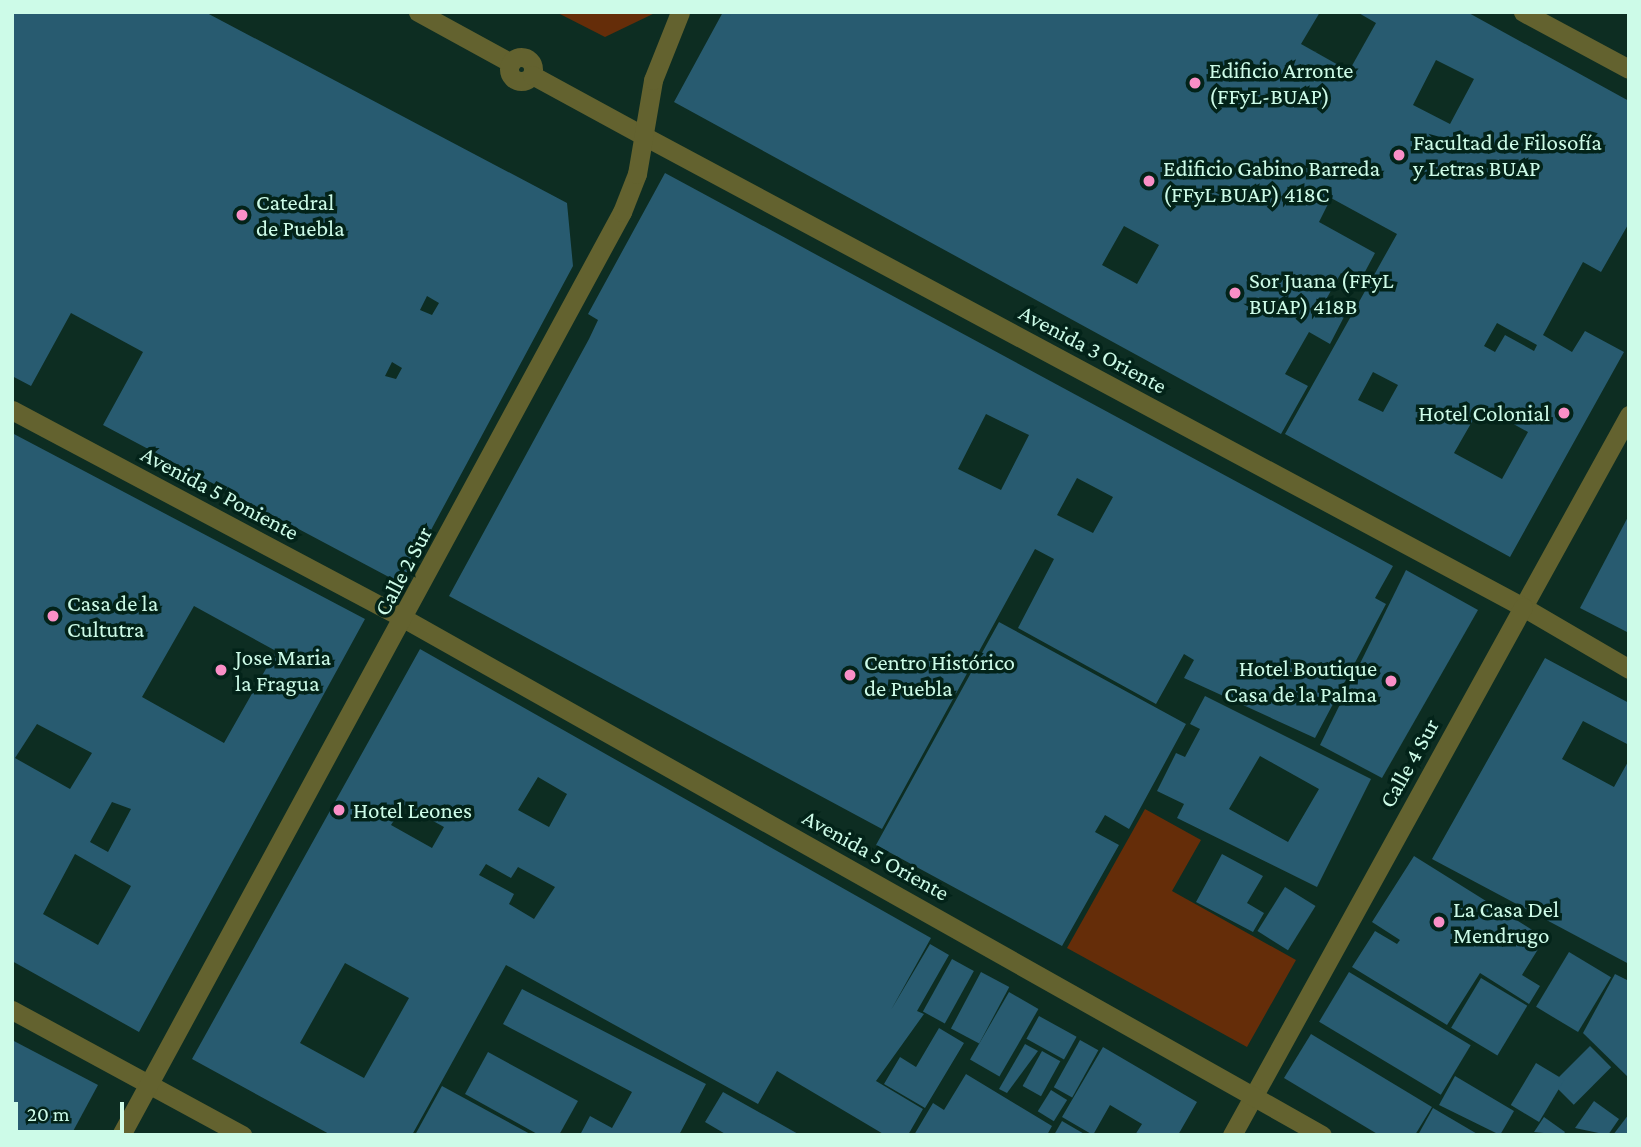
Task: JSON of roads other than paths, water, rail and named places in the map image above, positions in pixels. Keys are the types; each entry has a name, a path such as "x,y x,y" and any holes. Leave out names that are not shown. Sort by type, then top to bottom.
{"street":[{"name":"Avenida 3 Oriente","path":"418,12 511,63 528,60 532,75 1523,607 1629,669"},
{"name":"Calle 2 Sur","path":"121,1135 405,620 622,212 644,136 653,80 680,12"},
{"path":"1523,12 1629,69"},
{"name":"Avenida 5 Poniente","path":"12,410 405,620"},
{"name":"Calle 4 Sur","path":"1232,1135 1629,415"},
{"name":"Avenida 5 Oriente","path":"405,620 1322,1135"},
{"path":"12,1010 242,1135"}],"place":[{"name":"Edificio Arronte (FFyL-BUAP)","path":"1195,83"},
{"name":"Facultad de Filosofía y Letras BUAP","path":"1399,155"},
{"name":"Edificio Gabino Barreda (FFyL BUAP) 418C","path":"1149,181"},
{"name":"Catedral de Puebla","path":"242,215"},
{"name":"Sor Juana (FFyL BUAP) 418B","path":"1235,293"},
{"name":"Hotel Colonial","path":"1564,413"},
{"name":"Casa de la Cultutra","path":"53,616"},
{"name":"Jose Maria la Fragua","path":"221,670"},
{"name":"Centro Histórico de Puebla","path":"850,675"},
{"name":"Hotel Boutique Casa de la Palma","path":"1391,681"},
{"name":"Hotel Leones","path":"339,810"},
{"name":"La Casa Del Mendrugo","path":"1439,922"}]}
